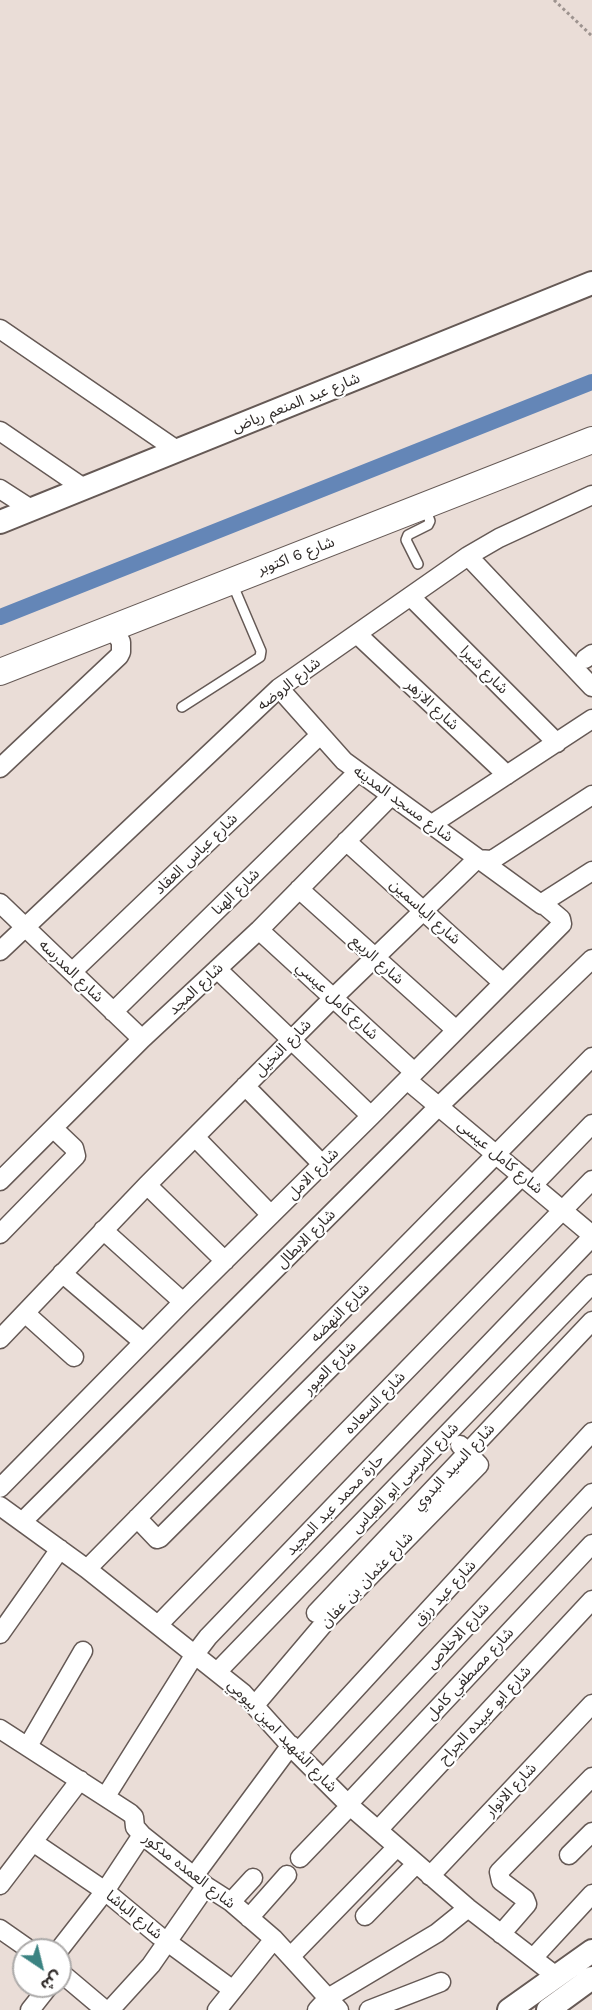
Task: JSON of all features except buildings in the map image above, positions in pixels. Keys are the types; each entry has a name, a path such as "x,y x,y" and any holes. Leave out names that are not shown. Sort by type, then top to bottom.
{"main road":[{"name":"شارع 6 اكتوبر","path":"0,672 592,440"}],"street":[{"name":"شارع عبد المنعم رياض","path":"0,522 592,283"},
{"path":"0,329 178,451"},
{"path":"0,431 86,489"},
{"path":"0,489 31,509"},
{"name":"شارع الروضه","path":"0,951 279,688 468,556 499,538 592,495"},
{"path":"468,556 592,687"},
{"name":"شارع شبرا","path":"411,597 557,743"},
{"path":"0,768 119,656 121,642 112,627"},
{"name":"شارع الازهر","path":"357,634 507,775"},
{"name":"شارع مسجد المدينه","path":"279,688 344,761 542,905"},
{"path":"432,824 592,719"},
{"name":"شارع عباس العقاد","path":"72,972 320,735"},
{"name":"شارع الهنا","path":"113,1012 358,772"},
{"path":"477,858 492,860 592,795"},
{"name":"شارع المجد","path":"0,1181 142,1039 259,930 391,796"},
{"name":"شارع الياسمين","path":"346,841 503,983"},
{"name":"شارع النخيل","path":"0,1339 103,1230 245,1086 477,858"},
{"path":"542,905 543,902 592,871"},
{"name":"شارع الربيع","path":"299,889 456,1030"},
{"name":"شارع المدرسه","path":"0,903 142,1039"},
{"name":"شارع الامل","path":"0,1488 562,922 561,918 542,905"},
{"name":"شارع كامل عيسي","path":"259,930 333,998 411,1076"},
{"name":"شارع الابطال","path":"22,1522 439,1106 592,959"},
{"path":"217,969 371,1116"},
{"name":"شارع النهضه","path":"87,1569 592,1058"},
{"name":"شارع كامل عيسى","path":"411,1076 439,1106 592,1236"},
{"path":"245,1086 322,1164"},
{"name":"شارع العبور","path":"137,1518 157,1539 160,1538 527,1180 592,1124"},
{"path":"0,1233 76,1156 74,1148 53,1128"},
{"path":"195,1137 271,1215"},
{"name":"شارع السعاده","path":"158,1625 592,1180"},
{"path":"147,1185 225,1261"},
{"path":"103,1230 183,1302"},
{"name":"حارة محمد عبد المجيد","path":"105,1796 195,1654 592,1236"},
{"path":"62,1273 143,1342"},
{"name":"شارع المرسى ابو العباس","path":"217,1672 592,1284"},
{"path":"25,1313 74,1357"},
{"name":"شارع السيد البدوي","path":"468,1452 592,1321"},
{"name":"شارع عيد رزق","path":"110,2010 151,1965 200,1881 294,1749 592,1432"},
{"path":"448,1433 468,1452"},
{"name":"شارع عثمان بن عفان","path":"255,1705 321,1616 479,1465 468,1452"},
{"name":"شارع الاخلاص","path":"323,1779 592,1493"},
{"name":"شارع الشهيد امين بيومي","path":"0,1506 87,1569 217,1672 255,1705 349,1805 468,1908 556,1976"},
{"name":"شارع مصطفي كامل","path":"300,1858 592,1544"},
{"path":"0,1634 60,1549"},
{"path":"291,1596 321,1616"},
{"name":"شارع ابو عبيده الجراح","path":"378,1830 592,1600"},
{"path":"27,1746 83,1652"},
{"name":"شارع الانوار","path":"430,1876 592,1704"},
{"name":"شارع العمده مدكور","path":"1,1733 27,1746 132,1815 135,1827 142,1835 200,1881 231,1902 274,1939 291,1956 328,2006"},
{"path":"501,1934 527,1904 525,1899 501,1881 499,1872 592,1777"},
{"path":"4,1873 33,1842 80,1780"},
{"path":"569,1855 592,1832"},
{"path":"69,1938 105,1892 142,1835"},
{"name":"شارع الباشا","path":"33,1842 105,1892 166,1942 233,1990"},
{"path":"291,1956 397,1847"},
{"path":"365,1916 416,1864"},
{"path":"249,1918 287,1875"},
{"path":"231,1902 253,1878"},
{"path":"533,1958 592,1894"},
{"path":"328,2006 436,1933 468,1908"},
{"path":"0,1929 13,1938"},
{"path":"217,2010 274,1939"},
{"path":"508,2010 592,1951"},
{"path":"548,2010 592,1978"},
{"path":"72,1982 105,2010"},
{"path":"369,2010 441,1982"},
{"path":"30,2010 40,1998"}],"lane":[{"path":"418,564 406,540 408,535 428,525 430,521 424,506"},
{"path":"182,707 260,657 261,651 231,581"}],"path":[{"path":"554,0 592,36"}],"waterway":[{"path":"0,617 592,382"}]}
